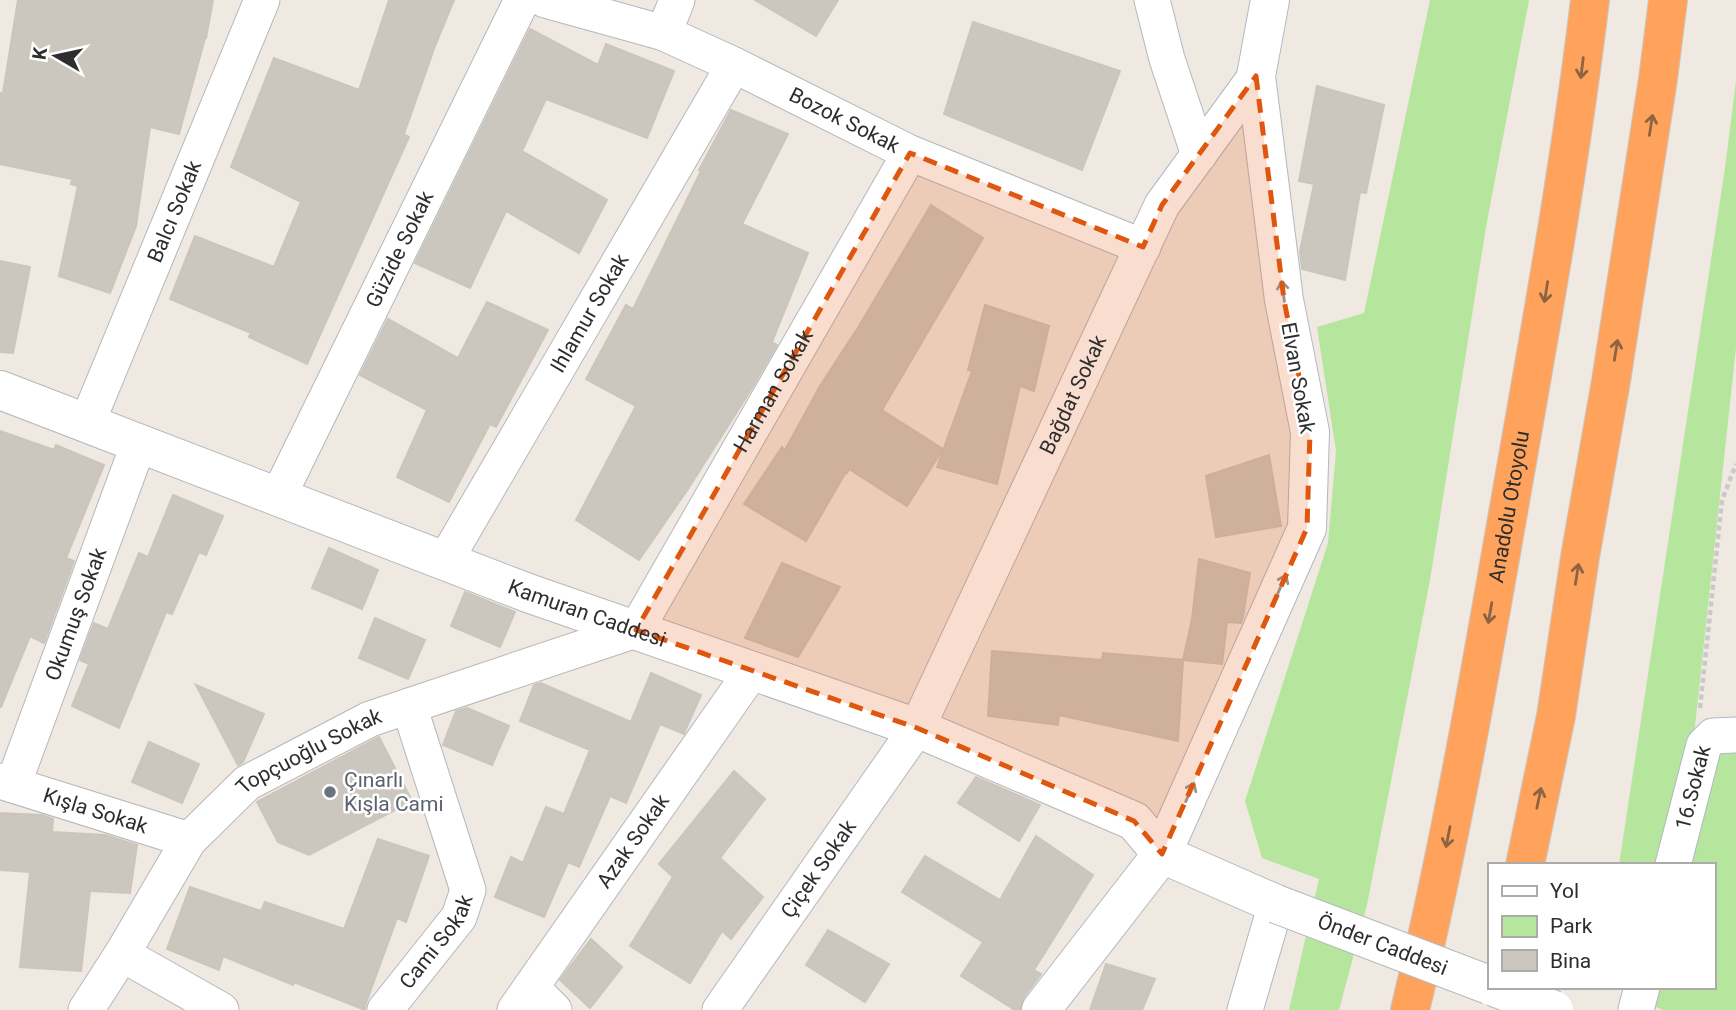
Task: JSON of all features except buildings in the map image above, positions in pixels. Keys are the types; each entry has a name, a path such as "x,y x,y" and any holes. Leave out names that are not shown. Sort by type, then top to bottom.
{"highway":[{"name":"Anadolu Otoyolu","path":"1410,1010 1448,834 1504,538 1581,73 1590,0"},
{"path":"1525,863 1556,716 1611,382 1668,0"},
{"path":"1491,1010 1494,989"}],"street":[{"name":"Balcı Sokak","path":"87,423 262,0"},
{"name":"Güzide Sokak","path":"278,497 522,0"},
{"name":"Bozok Sokak","path":"545,0 664,33 910,153 1143,247"},
{"path":"664,33 677,0"},
{"path":"1152,0 1167,59 1199,155"},
{"name":"Elvan Sokak","path":"1041,1010 1162,854 1307,528 1310,432 1284,300 1256,76 1270,0"},
{"name":"Ihlamur Sokak","path":"445,561 734,65"},
{"name":"Bağdat Sokak","path":"917,728 1163,205 1256,76"},
{"name":"Harman Sokak","path":"636,631 910,153"},
{"name":"Kamuran Caddesi","path":"0,390 528,593 917,728 1134,821 1162,854"},
{"name":"Okumuş Sokak","path":"7,783 139,443"},
{"name":"Topçuoğlu Sokak","path":"86,1010 189,840 247,783 370,719 636,631"},
{"name":"Azak Sokak","path":"533,1002 752,671"},
{"name":"Cami Sokak","path":"385,1010 458,917 468,890 409,706"},
{"name":"Çiçek Sokak","path":"720,1010 917,728"},
{"name":"16.Sokak","path":"1674,863 1720,740"},
{"name":"Kışla Sokak","path":"7,783 189,840"},
{"name":"Önder Caddesi","path":"1162,854 1276,904 1488,985"},
{"path":"1245,1010 1276,904"},
{"path":"122,954 221,1010"},
{"name":"Önder Caddesi","path":"1499,989 1554,1010"},
{"path":"1636,1010 1641,989"}],"path":[{"path":"1720,740 1697,738 1722,499 1736,464"}],"highlighted area":[{"path":"1256,76 1284,300 1310,432 1307,528 1162,854 1134,821 917,728 636,630 910,153 1143,247 1162,205"}],"green space":[{"path":"1430,0 1529,0 1486,227 1430,580 1367,905 1339,1010 1289,1010 1319,879 1262,858 1245,801 1328,543 1336,451 1317,327 1364,313"},
{"path":"1736,81 1736,348 1694,735 1662,863 1619,863"},
{"path":"1736,743 1736,1010 1663,1010 1654,1006 1659,989 1715,989 1715,863 1689,863 1711,757"}],"place":[{"name":"Çınarlı Kışla Cami","path":"330,792"}]}
